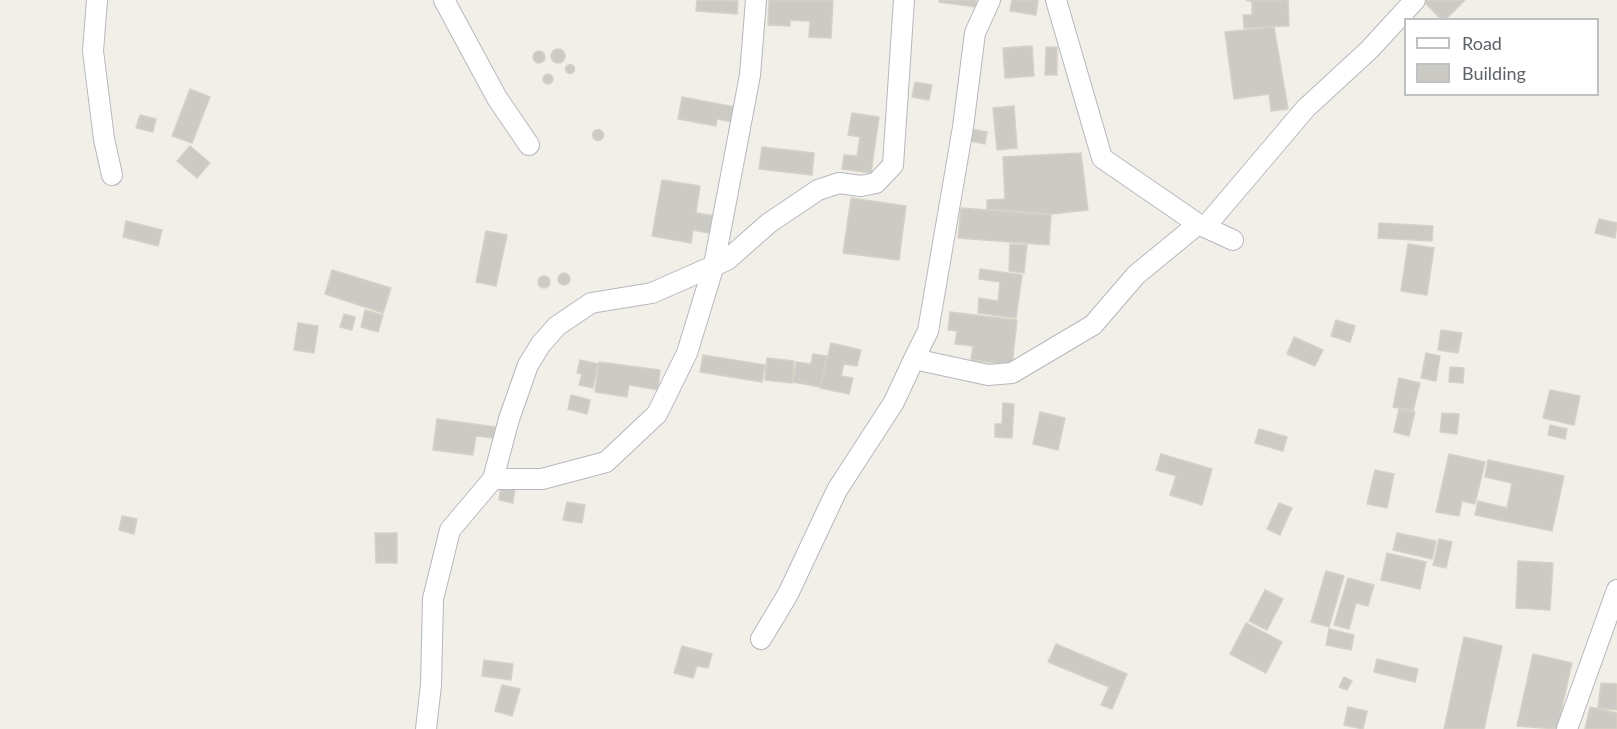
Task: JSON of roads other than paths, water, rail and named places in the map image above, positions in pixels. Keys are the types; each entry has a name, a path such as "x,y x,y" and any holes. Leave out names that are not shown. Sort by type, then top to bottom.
{"street":[{"path":"97,0 93,51 104,139 112,175"},
{"path":"444,0 497,98 529,145"},
{"path":"493,479 542,479 606,462 657,414 687,352 714,265 750,75 756,0"},
{"path":"426,729 431,686 433,599 450,530 493,479 509,419 528,365 557,326 591,303 652,293 727,260 769,223 818,190 839,183 861,186 876,183 893,165 904,0"},
{"path":"761,639 788,594 837,490 894,402 928,332 963,127 975,33 990,0"},
{"path":"1056,0 1102,158 1202,225 1233,240"},
{"path":"914,359 988,375 1012,373 1093,325 1136,276 1202,225 1306,108 1369,50 1414,0"},
{"path":"1567,729 1617,590"}]}
